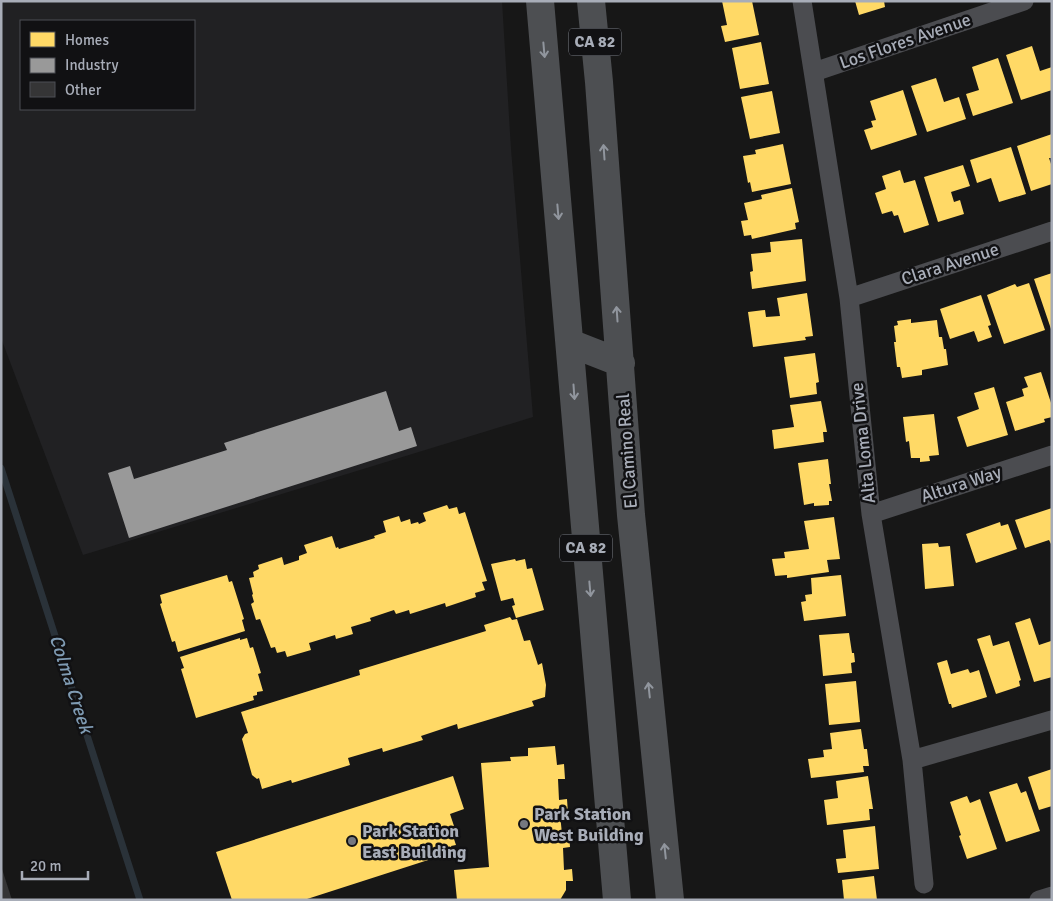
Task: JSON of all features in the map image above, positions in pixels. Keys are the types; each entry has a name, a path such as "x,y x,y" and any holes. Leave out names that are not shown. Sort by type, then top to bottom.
{"main road":[{"name":"CA 82","path":"540,1 617,900"},
{"name":"El Camino Real","path":"591,1 631,515 670,900"},
{"path":"570,343 620,363"}],"street":[{"name":"Alta Loma Drive","path":"802,1 849,298 870,514 912,760 924,884"},
{"name":"Los Flores Avenue","path":"814,72 1024,1"},
{"name":"Clara Avenue","path":"849,298 1052,231"},
{"name":"Altura Way","path":"870,514 1052,455"},
{"path":"912,760 1052,720"},
{"path":"1039,900 1052,896"}],"shaded area":[{"path":"1,1 502,1 511,149 533,417 83,555 1,338"}],"building: Homes":[{"path":"722,1 752,1 759,35 725,42 721,26 727,25"},
{"path":"855,1 884,1 885,7 859,15"},
{"path":"761,42 769,84 740,89 732,48"},
{"path":"1032,46 1040,71 1052,67 1052,90 1021,100 1006,55"},
{"path":"998,58 1013,103 973,116 966,94 979,90 972,67"},
{"path":"936,78 944,102 959,97 966,119 927,132 911,86"},
{"path":"903,90 917,135 871,150 864,130 873,127 871,121 876,120 870,101"},
{"path":"772,91 780,133 750,139 741,97"},
{"path":"1052,134 1052,158 1049,158 1052,167 1052,184 1031,191 1017,146"},
{"path":"783,144 791,184 752,192 750,182 748,183 743,156 756,154 755,150"},
{"path":"1011,147 1026,194 999,202 991,178 977,183 970,160"},
{"path":"963,165 970,186 951,192 954,202 960,200 964,214 938,222 924,177"},
{"path":"900,170 904,183 915,180 929,225 904,233 898,215 894,216 892,211 882,214 875,193 886,189 882,176"},
{"path":"792,188 799,222 795,223 796,229 752,239 751,235 744,236 741,221 748,220 744,203 762,199 761,195"},
{"path":"802,239 806,281 752,289 750,272 753,271 751,254 771,252 770,242"},
{"path":"1052,273 1052,329 1051,329 1034,279"},
{"path":"1029,283 1045,330 1004,344 987,295 1015,284 1017,287"},
{"path":"807,293 813,336 805,337 806,340 753,347 748,312 765,310 766,317 780,316 777,298"},
{"path":"981,295 991,325 988,326 992,337 978,342 974,331 950,339 940,309"},
{"path":"911,319 911,323 937,320 939,337 942,337 944,349 946,349 948,365 922,370 922,375 902,378 900,367 897,367 894,326 898,325 897,321"},
{"path":"815,353 819,382 816,383 817,394 790,398 784,357"},
{"path":"1041,372 1052,406 1052,417 1044,419 1045,422 1015,431 1006,402 1024,396 1022,389 1028,387 1024,377"},
{"path":"994,387 1008,435 967,447 957,417 979,409 974,393"},
{"path":"821,401 827,432 823,432 824,442 774,449 772,430 794,427 790,405"},
{"path":"934,414 939,455 929,456 930,461 920,462 920,458 911,458 909,441 906,442 903,417"},
{"path":"828,459 832,501 829,501 829,505 814,506 814,503 804,505 798,463"},
{"path":"447,505 449,509 457,507 459,514 465,512 487,581 482,582 485,590 475,593 476,597 446,607 445,603 410,614 409,610 396,614 394,610 370,618 371,621 351,627 353,634 336,639 335,635 309,643 311,650 287,657 285,651 277,653 275,647 271,648 260,619 256,620 251,604 254,602 249,578 254,577 253,572 259,569 258,565 282,557 284,565 299,560 299,556 307,553 304,545 332,536 336,548 338,547 339,549 375,538 374,536 386,532 383,521 399,516 401,522 410,519 411,524 418,522 419,524 426,521 423,513"},
{"path":"1052,508 1052,546 1049,540 1025,548 1015,520"},
{"path":"834,517 840,559 827,560 829,572 787,578 787,575 775,576 772,559 785,558 784,552 809,549 804,521"},
{"path":"1000,522 1001,526 1008,524 1017,549 976,563 966,534"},
{"path":"938,543 939,547 950,546 954,586 925,589 922,544"},
{"path":"515,559 516,561 525,559 527,569 532,568 544,610 516,618 512,606 515,605 513,598 501,601 491,564"},
{"path":"227,575 229,582 232,581 244,619 242,620 245,631 178,652 175,641 172,642 160,604 162,603 160,595"},
{"path":"841,575 846,616 804,621 801,602 806,601 805,595 812,594 811,578"},
{"path":"510,617 512,620 517,619 524,641 530,640 538,665 542,663 546,685 545,697 532,701 534,706 458,729 457,724 421,736 423,740 383,752 382,748 348,758 350,765 292,783 291,780 262,789 259,778 257,779 252,775 242,739 248,733 241,712 360,675 359,670 486,631 484,625"},
{"path":"1030,618 1039,645 1051,641 1052,643 1052,677 1034,682 1015,623"},
{"path":"849,633 855,662 851,663 852,673 823,676 819,635"},
{"path":"990,635 993,646 1009,641 1021,680 1019,681 1020,686 996,694 977,639"},
{"path":"240,638 240,640 247,638 250,648 253,647 261,673 258,674 263,691 257,692 257,695 253,696 254,700 196,718 181,669 184,668 180,657"},
{"path":"947,660 951,674 968,669 970,673 979,670 987,697 952,708 951,704 949,704 937,663"},
{"path":"856,681 860,722 829,725 825,684"},
{"path":"861,729 864,749 867,749 869,766 863,766 864,772 811,778 808,759 824,757 823,750 832,749 830,733"},
{"name":"Park Station West Building","path":"555,746 557,765 564,764 565,779 558,779 559,800 567,799 568,814 560,814 562,834 569,833 570,847 563,848 564,870 572,869 573,881 566,881 566,890 560,900 457,900 454,870 489,867 481,763 511,761 510,757 528,756 528,748"},
{"path":"1052,769 1052,806 1039,810 1028,777"},
{"name":"Park Station East Building","path":"453,776 464,809 450,814 457,835 453,836 456,845 451,846 453,852 304,900 232,900 216,852"},
{"path":"868,776 873,809 869,809 870,820 827,825 824,800 838,798 836,781"},
{"path":"1017,783 1021,793 1026,791 1040,831 1006,842 989,792"},
{"path":"967,796 970,803 980,799 997,849 967,859 950,802"},
{"path":"875,826 879,869 838,873 836,859 846,858 843,830"},
{"path":"874,876 877,900 844,900 842,880"}],"building: Industry":[{"path":"386,391 399,431 411,427 417,446 129,538 108,473 130,466 134,479 227,450 224,443"}],"building: Other":[{"path":"2,869 12,900 1,900"}],"waterway":[{"name":"Colma Creek","path":"1,468 140,900"}],"place":[{"name":"Park Station West Building","path":"524,824"},
{"name":"Park Station East Building","path":"352,841"}]}
